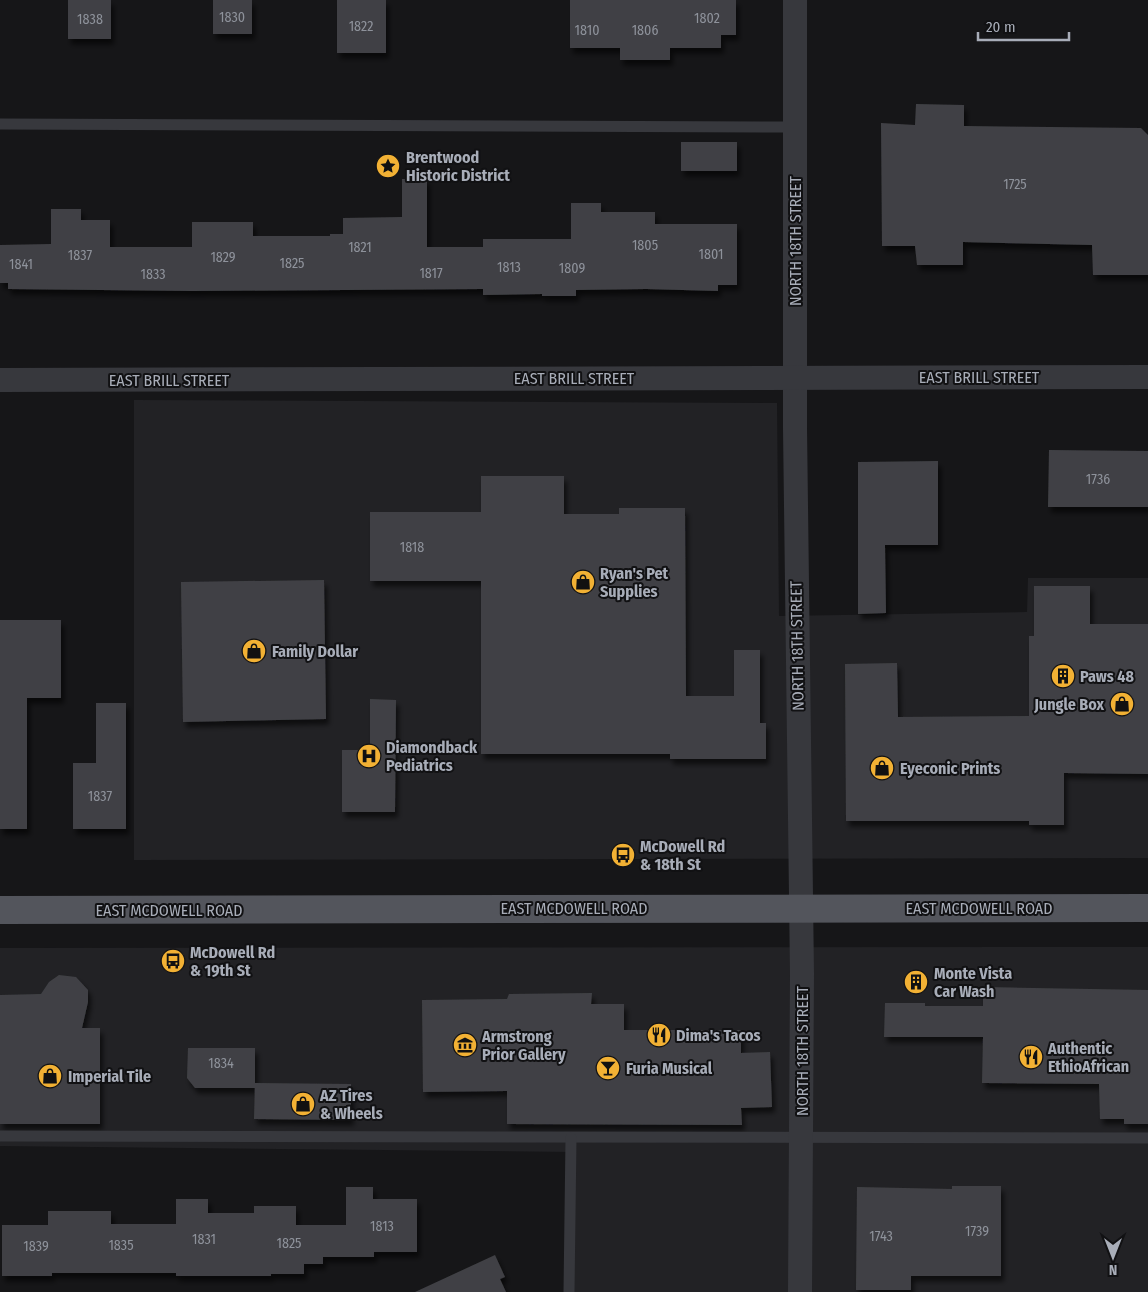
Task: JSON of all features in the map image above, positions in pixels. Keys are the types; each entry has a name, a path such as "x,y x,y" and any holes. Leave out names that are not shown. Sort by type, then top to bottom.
{"main road":[{"name":"EAST MCDOWELL ROAD","path":"0,910 1148,908"}],"street":[{"name":"NORTH 18TH STREET","path":"795,0 795,377 802,974 800,1292"},
{"name":"EAST BRILL STREET","path":"0,380 1148,377"}],"lane":[{"path":"0,124 795,127"},
{"path":"0,1136 1148,1138"},
{"path":"569,1292 571,1138"}],"shaded area":[{"path":"134,400 777,403 779,616 1027,612 1028,578 1148,578 1148,858 134,860"},
{"path":"1148,947 1148,1292 572,1292 573,1152 0,1146 0,948"}],"building":[{"path":"68,0 111,0 111,39 68,39"},
{"path":"213,0 252,0 252,34 213,34"},
{"path":"337,0 386,0 386,53 337,53"},
{"path":"570,0 736,0 736,35 721,35 721,48 670,48 670,60 620,60 620,48 570,48"},
{"path":"916,104 964,105 964,126 1141,128 1148,135 1148,275 1093,275 1092,245 963,242 963,265 917,265 915,246 882,246 881,123 915,125"},
{"path":"681,142 737,142 737,171 681,171"},
{"path":"402,179 427,179 427,247 483,247 483,239 571,239 571,203 601,203 601,212 655,212 655,224 737,224 737,285 718,285 718,291 576,290 576,296 542,296 542,294 483,295 483,289 192,291 8,289 8,283 0,283 0,245 51,244 51,209 81,209 81,220 110,220 110,247 192,247 192,222 253,222 253,236 330,236 330,234 343,234 343,218 402,217"},
{"path":"1049,450 1148,451 1148,507 1048,507"},
{"path":"938,461 938,545 885,545 886,613 858,614 858,462"},
{"name":"Ryan's Pet Supplies","path":"481,476 564,476 564,514 619,514 619,508 685,508 686,696 734,696 734,650 760,650 760,723 766,723 766,759 670,759 670,754 481,754 481,581 370,581 370,512 481,512"},
{"name":"Family Dollar","path":"324,580 326,719 183,722 181,582"},
{"path":"1034,586 1090,586 1090,624 1148,624 1148,774 1064,773 1064,825 1029,825 1029,821 846,821 845,664 897,663 898,717 1029,716 1029,636 1034,636"},
{"path":"0,620 61,620 61,698 27,698 27,829 0,829"},
{"name":"Diamondback Pediatrics","path":"370,699 396,700 395,812 342,812 342,750 370,750"},
{"path":"96,703 126,703 126,829 73,829 73,763 96,763"},
{"name":"Imperial Tile","path":"59,975 76,977 88,990 88,1002 82,1028 100,1028 100,1124 0,1124 0,995 41,994 49,982"},
{"path":"983,987 1148,990 1148,1124 1124,1124 1124,1119 1100,1119 1099,1084 982,1083 983,1037 884,1037 885,1003 925,1003 925,1006 983,1006"},
{"path":"592,993 591,1004 624,1004 624,1030 741,1030 741,1053 770,1052 772,1107 741,1108 742,1125 507,1124 507,1091 423,1092 422,1000 507,999 509,994"},
{"path":"188,1048 255,1048 255,1088 195,1088 187,1078"},
{"name":"AZ Tires & Wheels","path":"255,1083 351,1084 351,1120 254,1119"},
{"path":"952,1186 1001,1186 1001,1276 911,1276 911,1290 856,1290 857,1187 952,1189"},
{"path":"346,1187 373,1187 373,1199 417,1199 417,1252 374,1252 374,1257 323,1257 323,1264 304,1264 304,1274 271,1274 271,1276 176,1276 176,1273 52,1273 52,1276 2,1276 2,1225 48,1225 48,1211 111,1211 111,1224 176,1224 176,1199 208,1199 208,1213 254,1213 254,1206 296,1206 296,1225 346,1225"},
{"path":"495,1255 505,1277 500,1279 506,1292 415,1292"}],"place":[{"name":"Brentwood Historic District","path":"388,166"},
{"name":"Ryan's Pet Supplies","path":"583,582"},
{"name":"Family Dollar","path":"254,651"},
{"name":"Paws 48","path":"1063,676"},
{"name":"Jungle Box","path":"1122,704"},
{"name":"Diamondback Pediatrics","path":"369,756"},
{"name":"Eyeconic Prints","path":"882,768"},
{"name":"McDowell Rd & 18th St","path":"623,855"},
{"name":"McDowell Rd & 19th St","path":"173,961"},
{"name":"Monte Vista Car Wash","path":"916,982"},
{"name":"Dima's Tacos","path":"659,1035"},
{"name":"Armstrong Prior Gallery","path":"465,1045"},
{"name":"Authentic EthioAfrican","path":"1031,1057"},
{"name":"Furia Musical","path":"608,1068"},
{"name":"Imperial Tile","path":"50,1076"},
{"name":"AZ Tires & Wheels","path":"303,1104"}]}
